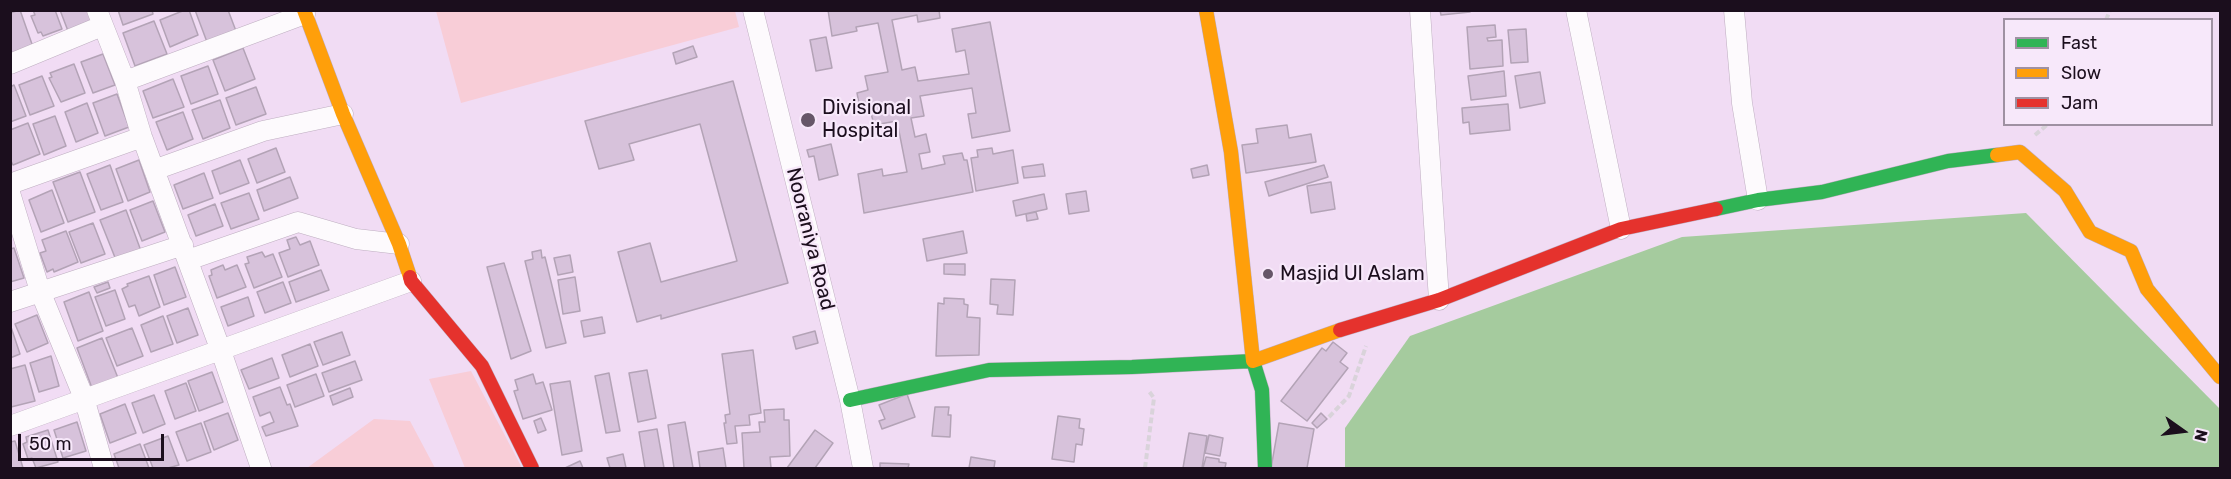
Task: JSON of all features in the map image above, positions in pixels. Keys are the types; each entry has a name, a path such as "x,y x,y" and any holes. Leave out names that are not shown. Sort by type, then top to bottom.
{"street":[{"name":"Nooraniya Road","path":"753,10 850,400 863,468"},
{"path":"1206,10 1231,152 1253,361 1262,390 1265,468"},
{"path":"1420,10 1439,300"},
{"path":"1576,10 1621,229"},
{"path":"1734,10 1742,103 1758,200"},
{"path":"125,81 304,12 343,114 399,244 411,280 482,366 532,468"},
{"path":"10,64 99,18 125,81 142,137 186,252 261,468"},
{"path":"154,170 263,131 343,114"},
{"path":"10,184 142,137"},
{"path":"850,400 989,370 1132,367 1253,361 1373,319 1439,300 1621,229 1758,200 1822,192 1948,161 2020,152 2065,190 2090,232 2131,251 2147,289 2216,364"},
{"path":"10,193 40,291 84,398 105,468"},
{"path":"10,302 40,291 298,222 356,238 399,244"},
{"path":"10,426 411,280"}],"path":[{"path":"1329,417 1349,396 1373,319"},
{"path":"1132,367 1154,398 1145,468"}],"shaded area":[{"path":"436,11 735,11 739,27 461,103"},
{"path":"2026,213 2220,409 2220,468 1345,468 1345,428 1410,336 1682,237"},
{"path":"471,371 522,468 465,468 429,379"},
{"path":"374,419 410,421 435,468 307,468"}],"building":[{"path":"20,10 33,47 10,55 10,13"},
{"path":"33,10 55,10 62,29 43,36 41,32 38,33 31,16 35,15"},
{"path":"60,10 87,10 92,22 68,31"},
{"path":"118,10 152,10 153,14 123,25"},
{"path":"189,10 198,35 170,47 160,20"},
{"path":"195,10 228,10 236,31 207,42"},
{"path":"828,10 939,10 940,18 918,22 917,15 892,20 902,70 915,67 918,81 969,74 965,50 956,52 952,29 990,22 1010,131 972,138 968,114 976,113 972,88 920,96 924,116 911,118 915,137 926,134 930,152 919,154 922,169 945,164 943,156 962,153 964,160 967,160 973,192 864,213 858,174 882,169 883,176 907,172 897,121 874,125 871,113 861,114 857,93 868,90 865,76 888,72 878,23 856,27 857,31 832,36"},
{"path":"1440,10 1470,10 1470,12 1441,15"},
{"path":"154,21 167,54 135,66 123,33"},
{"path":"1495,25 1496,37 1487,38 1488,41 1502,40 1503,66 1470,69 1467,27"},
{"path":"1526,29 1528,62 1511,63 1508,30"},
{"path":"826,37 832,68 816,71 810,40"},
{"path":"693,46 697,57 676,64 673,53"},
{"path":"243,48 255,79 225,91 213,60"},
{"path":"103,54 115,85 93,93 81,62"},
{"path":"74,64 85,93 61,102 49,78 52,77 50,73"},
{"path":"208,66 218,94 191,104 181,76"},
{"path":"1504,71 1506,96 1471,100 1468,76"},
{"path":"1540,72 1545,103 1520,108 1515,76"},
{"path":"42,76 54,106 30,115 19,85"},
{"path":"173,79 184,107 153,118 143,91"},
{"path":"733,81 788,283 661,319 661,315 637,322 618,252 650,243 661,282 737,261 700,124 629,144 634,160 599,169 585,121"},
{"path":"14,85 26,116 10,122 10,87"},
{"path":"256,87 266,114 236,125 226,98"},
{"path":"117,94 129,127 105,136 93,103"},
{"path":"220,100 230,128 203,139 192,110"},
{"path":"87,103 98,133 76,142 65,112"},
{"path":"1508,104 1510,130 1470,134 1469,122 1463,123 1462,108"},
{"path":"183,112 193,139 167,150 156,122"},
{"path":"55,116 66,146 44,155 33,124"},
{"path":"28,123 40,154 13,165 10,159 10,130"},
{"path":"1287,125 1289,138 1311,134 1316,162 1246,173 1242,145 1258,143 1256,129"},
{"path":"831,144 838,175 819,180 814,156 809,157 807,150"},
{"path":"276,148 285,172 257,183 248,159"},
{"path":"992,148 993,154 1013,150 1018,183 976,191 971,158 978,157 977,150"},
{"path":"139,160 150,192 128,201 116,169"},
{"path":"240,160 249,183 220,194 212,171"},
{"path":"1043,164 1045,176 1024,178 1022,167"},
{"path":"110,165 123,202 101,210 87,174"},
{"path":"1207,165 1209,175 1193,178 1191,169"},
{"path":"1324,165 1328,177 1269,196 1265,182"},
{"path":"80,172 95,212 68,222 53,182"},
{"path":"204,173 213,198 183,209 174,185"},
{"path":"290,177 298,198 264,211 257,190"},
{"path":"1331,182 1335,209 1311,213 1307,186"},
{"path":"52,190 64,223 41,232 29,200"},
{"path":"1086,191 1089,211 1069,214 1066,194"},
{"path":"249,193 259,219 231,229 221,203"},
{"path":"1044,194 1047,209 1016,216 1013,201"},
{"path":"153,201 165,232 142,241 130,210"},
{"path":"215,204 223,226 196,236 188,215"},
{"path":"126,210 141,251 116,260 100,220"},
{"path":"1036,212 1038,219 1027,221 1026,214"},
{"path":"93,223 105,254 81,263 69,232"},
{"path":"66,231 78,262 54,272 53,269 47,272 40,253 46,251 42,240"},
{"path":"963,231 967,253 927,261 923,239"},
{"path":"296,237 300,245 310,241 319,265 288,277 279,253 290,249 287,240"},
{"path":"14,248 24,278 10,282 10,249"},
{"path":"541,250 542,258 545,257 566,343 546,348 525,261 533,259 532,252"},
{"path":"262,252 265,257 273,254 282,277 254,288 245,264 249,263 247,257"},
{"path":"570,255 573,272 558,275 554,258"},
{"path":"504,263 531,351 511,359 487,267"},
{"path":"944,264 965,264 965,275 944,274"},
{"path":"223,265 225,270 237,265 246,287 217,298 209,276 212,275 211,270"},
{"path":"175,267 186,297 164,305 154,275"},
{"path":"321,270 329,290 296,302 289,282"},
{"path":"149,276 160,307 139,316 135,305 129,307 122,289 128,286 127,284"},
{"path":"575,277 580,311 563,314 558,280"},
{"path":"991,279 1015,280 1013,315 997,314 998,305 990,304"},
{"path":"108,282 110,288 97,293 94,287"},
{"path":"283,282 291,303 265,313 257,292"},
{"path":"115,290 125,319 106,326 95,297"},
{"path":"89,292 103,331 78,341 64,302"},
{"path":"248,297 254,316 228,326 221,307"},
{"path":"944,298 964,299 964,304 968,305 967,317 980,318 979,355 936,356 938,303 944,304"},
{"path":"188,308 198,335 177,343 167,316"},
{"path":"37,315 48,343 27,352 15,324"},
{"path":"163,316 173,344 151,352 141,325"},
{"path":"602,317 605,333 584,337 581,321"},
{"path":"10,324 20,354 10,358"},
{"path":"132,328 143,356 117,366 106,338"},
{"path":"815,331 818,343 796,349 793,337"},
{"path":"342,332 350,355 323,365 314,342"},
{"path":"102,338 118,378 92,388 77,348"},
{"path":"1333,342 1347,353 1340,362 1348,368 1307,421 1281,401 1322,348 1326,351"},
{"path":"310,344 318,366 290,377 282,355"},
{"path":"753,350 761,413 749,415 750,425 735,426 737,443 727,444 724,423 726,423 725,415 730,414 722,354"},
{"path":"51,356 59,386 39,392 30,363"},
{"path":"272,358 279,378 249,389 241,370"},
{"path":"355,361 362,380 329,392 322,373"},
{"path":"25,365 35,401 11,407 10,369"},
{"path":"647,370 656,418 638,422 629,373"},
{"path":"212,372 223,402 199,411 188,381"},
{"path":"609,373 620,431 606,433 595,376"},
{"path":"316,374 324,396 295,407 287,385"},
{"path":"533,374 536,384 543,382 552,410 523,419 514,391 518,390 515,380"},
{"path":"570,381 582,451 562,455 550,384"},
{"path":"186,383 196,411 175,419 165,391"},
{"path":"280,387 287,405 290,404 298,426 266,436 262,427 274,422 270,412 260,416 253,397"},
{"path":"350,388 353,397 333,405 330,396"},
{"path":"907,394 915,417 882,429 879,421 885,419 879,405"},
{"path":"154,395 165,424 143,433 132,403"},
{"path":"125,404 136,433 110,443 100,414"},
{"path":"935,407 949,407 950,437 932,436"},
{"path":"784,409 784,420 789,420 790,456 770,457 771,468 744,468 742,433 760,432 759,422 765,422 764,410"},
{"path":"228,413 238,440 214,450 204,422"},
{"path":"1321,413 1327,419 1317,428 1312,423"},
{"path":"1058,416 1080,419 1079,428 1084,429 1082,445 1076,444 1074,462 1052,459"},
{"path":"541,418 546,430 538,433 534,421"},
{"path":"77,422 86,451 63,458 54,430"},
{"path":"685,422 693,468 674,468 668,425"},
{"path":"201,423 211,452 187,461 176,432"},
{"path":"1279,423 1314,429 1307,468 1271,468"},
{"path":"657,429 664,468 645,468 639,432"},
{"path":"48,430 58,462 36,468 32,458 28,459 23,444 27,442 26,437"},
{"path":"815,430 833,443 815,468 787,468"},
{"path":"1189,433 1207,436 1202,468 1183,468"},
{"path":"1209,435 1223,438 1220,456 1205,453"},
{"path":"168,436 179,465 153,468 144,445"},
{"path":"15,441 23,468 10,468 10,442"},
{"path":"140,444 149,468 119,468 114,454"},
{"path":"723,448 726,468 700,468 698,452"},
{"path":"623,454 626,468 610,468 607,458"},
{"path":"971,457 995,461 994,468 969,468"},
{"path":"1206,457 1219,459 1219,462 1226,463 1225,468 1203,468"},
{"path":"580,461 583,468 565,468"},
{"path":"880,463 909,464 908,468 880,468"}],"traffic: fast":[{"path":"1716,209 1758,200 1822,192 1948,161 1997,155"},
{"path":"850,400 989,370 1132,367 1253,361 1262,390 1265,468"}],"traffic: slow":[{"path":"304,10 343,114 399,244 410,277"},
{"path":"1206,10 1231,152 1253,361 1340,330"},
{"path":"1997,155 2020,152 2065,191 2090,232 2131,251 2147,289 2220,377"}],"traffic: jam":[{"path":"1340,330 1439,300 1621,229 1716,209"},
{"path":"410,277 482,366 532,468"}],"place":[{"name":"Divisional Hospital","path":"808,120"},
{"name":"Masjid Ul Aslam","path":"1268,274"}]}
